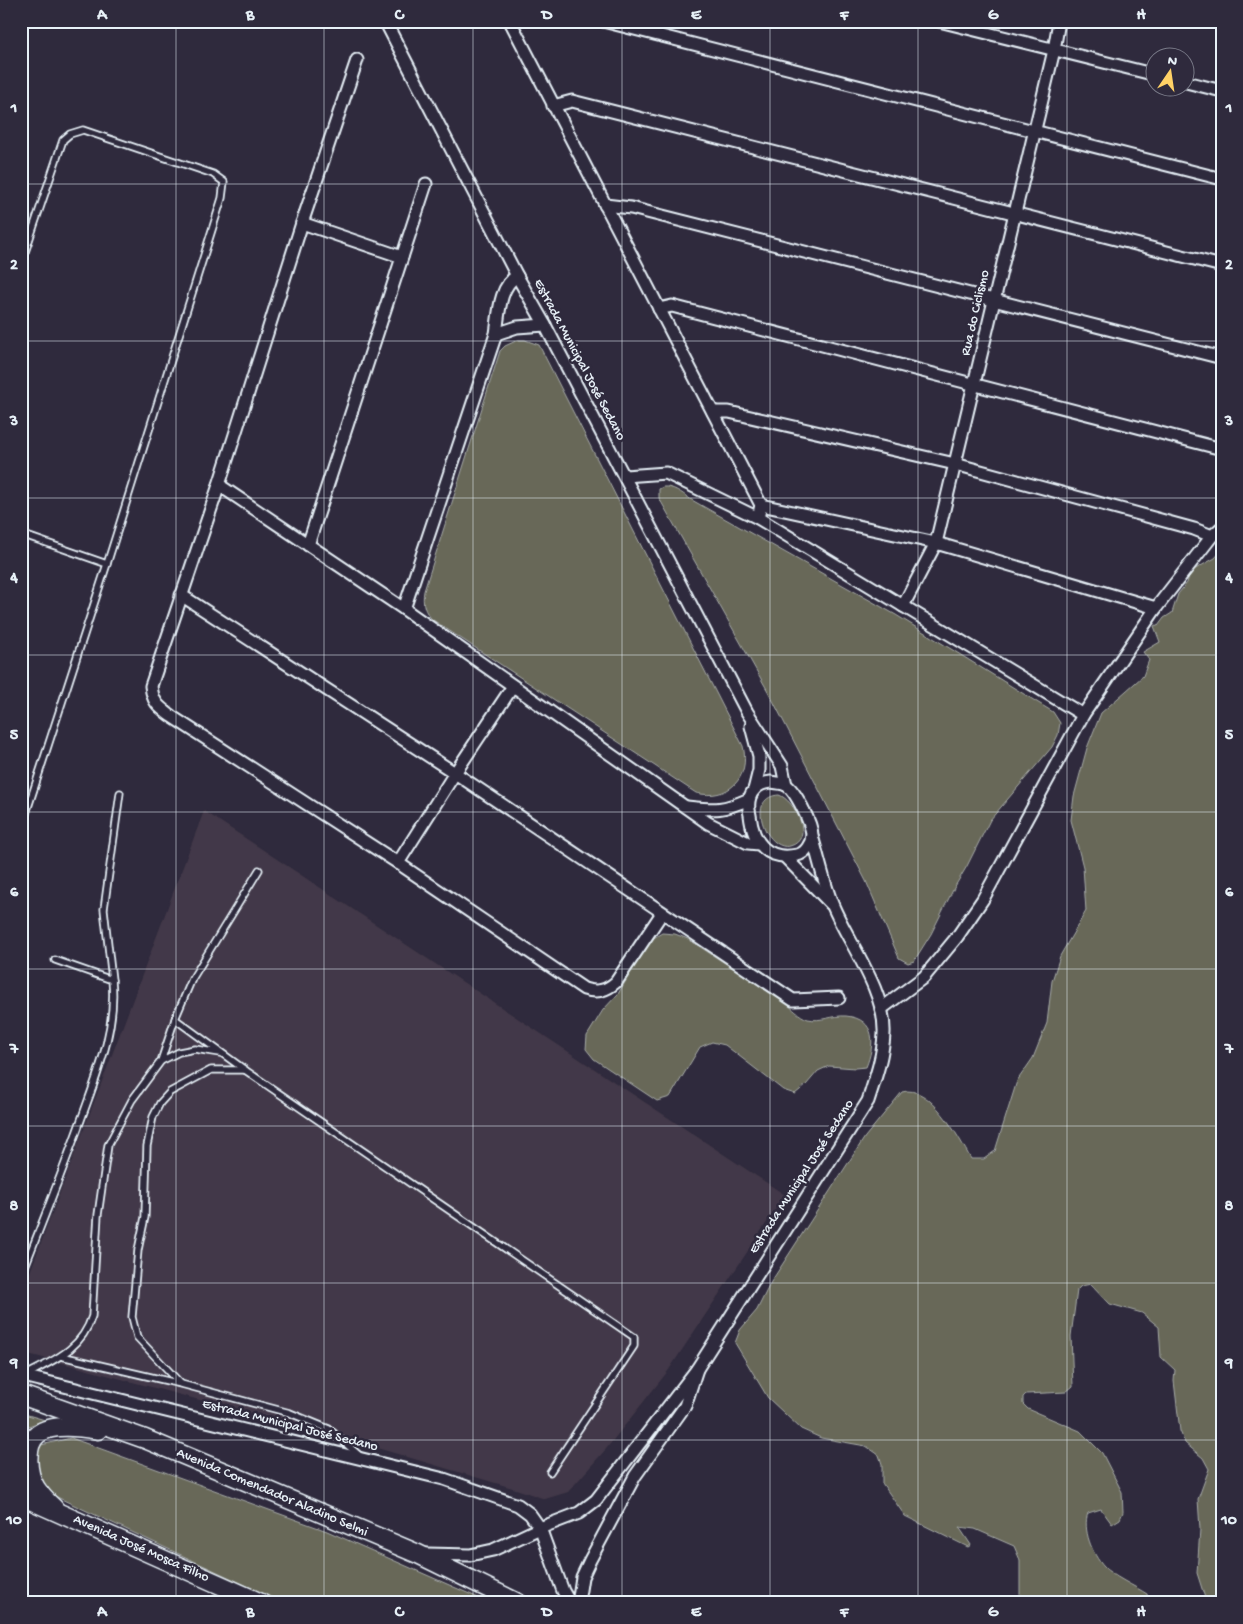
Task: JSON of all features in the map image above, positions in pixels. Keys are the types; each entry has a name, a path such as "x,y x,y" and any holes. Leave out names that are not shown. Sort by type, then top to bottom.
{"main road":[{"name":"Avenida Comendador Aladino Selmi","path":"21,1395 145,1439 418,1554 518,1603"},
{"path":"60,1513 36,1487 30,1476 28,1460 30,1444 38,1434 51,1428 78,1426 145,1439"},
{"name":"Avenida José Mosca Filho","path":"21,1496 261,1603"}],"street":[{"name":"Estrada Municipal José Sedano","path":"385,21 747,712 782,766 786,785"},
{"path":"510,21 761,505 758,518"},
{"path":"604,21 1222,178"},
{"path":"939,21 1146,73"},
{"name":"Rua do Ciclismo","path":"903,606 936,543 1035,131 1059,21"},
{"path":"357,60 151,686 152,698 157,705 171,716 398,863 584,989 594,992 610,987 616,982 662,913"},
{"path":"1196,84 1222,91"},
{"path":"554,106 572,101 1222,266"},
{"path":"308,545 426,184"},
{"path":"605,205 631,208 1222,358"},
{"path":"302,224 402,257"},
{"path":"404,609 496,334 500,306 505,291 511,279 517,276"},
{"path":"660,309 672,306 1222,449"},
{"path":"496,334 517,327 545,325"},
{"path":"713,412 729,412 955,464 1194,528 1212,536"},
{"path":"625,476 666,473 758,518 1083,715"},
{"path":"218,485 404,609 708,822 748,843 759,844 775,855 785,857 800,855 808,848 812,836 802,808 786,785 771,782 761,784 751,795 731,807 715,810 686,806"},
{"path":"761,505 936,543 1156,608"},
{"path":"882,1009 924,977 957,937 984,899 1083,715 1156,608 1212,536 1222,527"},
{"path":"181,595 455,773 793,1000 839,998"},
{"path":"398,863 513,686"},
{"name":"Estrada Municipal José Sedano","path":"747,712 759,756 759,770 751,795"},
{"path":"751,795 749,810 759,844"},
{"name":"Estrada Municipal José Sedano","path":"418,1554 470,1555 493,1550 540,1528 579,1513 596,1500 697,1369 868,1101 880,1062 883,1043 882,1009 870,978 833,906 812,836"},
{"name":"Estrada Municipal José Sedano","path":"785,857 833,906"},
{"name":"Estrada Municipal José Sedano","path":"578,1603 582,1577 590,1560 635,1476 686,1406 697,1369"},
{"name":"Estrada Municipal José Sedano","path":"22,1377 444,1479 518,1505 530,1514 540,1528 563,1591 570,1603"}],"lane":[{"path":"21,264 63,140 70,134 83,130 213,174 224,182 222,198 107,564 21,829"},
{"path":"21,534 107,564"},
{"path":"21,1277 71,1149 98,1071 113,1014 114,998 104,909 120,793"},
{"path":"22,1377 61,1356 83,1338 88,1329 92,1316 98,1215 108,1145 132,1100 161,1061 175,1019 192,979 259,870"},
{"path":"55,960 112,980"},
{"path":"175,1019 245,1070 634,1337 634,1346 550,1472"},
{"path":"161,1061 179,1052 195,1049 224,1054"},
{"path":"181,1384 137,1337 132,1317 138,1250 144,1217 147,1146 153,1117 160,1103 170,1092 210,1070 245,1070"},
{"path":"61,1356 181,1384 290,1413 329,1429 363,1459"}],"shaded area":[{"path":"204,811 785,1195 668,1371 606,1449 568,1492 545,1499 367,1445 21,1352 21,1296"}],"green space":[{"path":"518,340 525,340 539,345 743,746 744,768 740,777 727,790 718,794 708,795 696,793 433,620 426,610 423,599 424,591 500,351 505,346"},
{"path":"663,487 677,490 896,615 1053,712 1060,723 1058,735 1052,747 990,820 931,934 914,961 908,963 899,958 866,881 769,693 659,498 659,489"},
{"path":"1222,550 1222,1603 1210,1603 1205,1598 1197,1573 1200,1529 1198,1499 1209,1469 1203,1458 1185,1443 1180,1431 1174,1381 1175,1370 1161,1357 1159,1327 1142,1313 1110,1304 1091,1284 1081,1286 1077,1290 1071,1336 1073,1386 1066,1392 1026,1394 1023,1397 1023,1404 1028,1409 1080,1431 1102,1453 1122,1492 1123,1512 1120,1519 1112,1524 1101,1509 1088,1513 1086,1526 1089,1541 1104,1567 1147,1594 1149,1603 1020,1603 1020,1560 1014,1546 975,1529 959,1527 971,1545 968,1547 905,1516 882,1483 882,1464 879,1455 866,1446 821,1438 801,1429 768,1398 735,1343 740,1330 757,1310 771,1282 865,1137 902,1092 913,1091 933,1104 943,1114 971,1159 984,1159 995,1151 1017,1081 1033,1058 1047,1023 1052,981 1060,956 1086,911 1083,867 1071,820 1074,796 1087,748 1101,713 1143,676 1149,660 1143,652 1160,642 1154,626 1158,626 1164,618 1172,613 1178,594 1187,583 1190,572 1215,558"},
{"path":"779,795 785,798 796,811 802,828 798,842 790,846 781,846 774,841 767,833 763,824 761,814 763,805 768,798"},
{"path":"662,933 675,934 688,939 786,1003 805,1018 818,1020 846,1016 863,1022 871,1034 872,1042 866,1067 829,1066 818,1071 795,1094 783,1090 725,1045 712,1042 700,1047 670,1097 657,1101 594,1059 586,1049 587,1036 603,1010 618,994 650,940"},
{"path":"21,1413 45,1420 23,1428 21,1431"},
{"path":"71,1438 327,1531 490,1603 284,1603 59,1498 44,1489 37,1476 34,1458 41,1445"}]}
